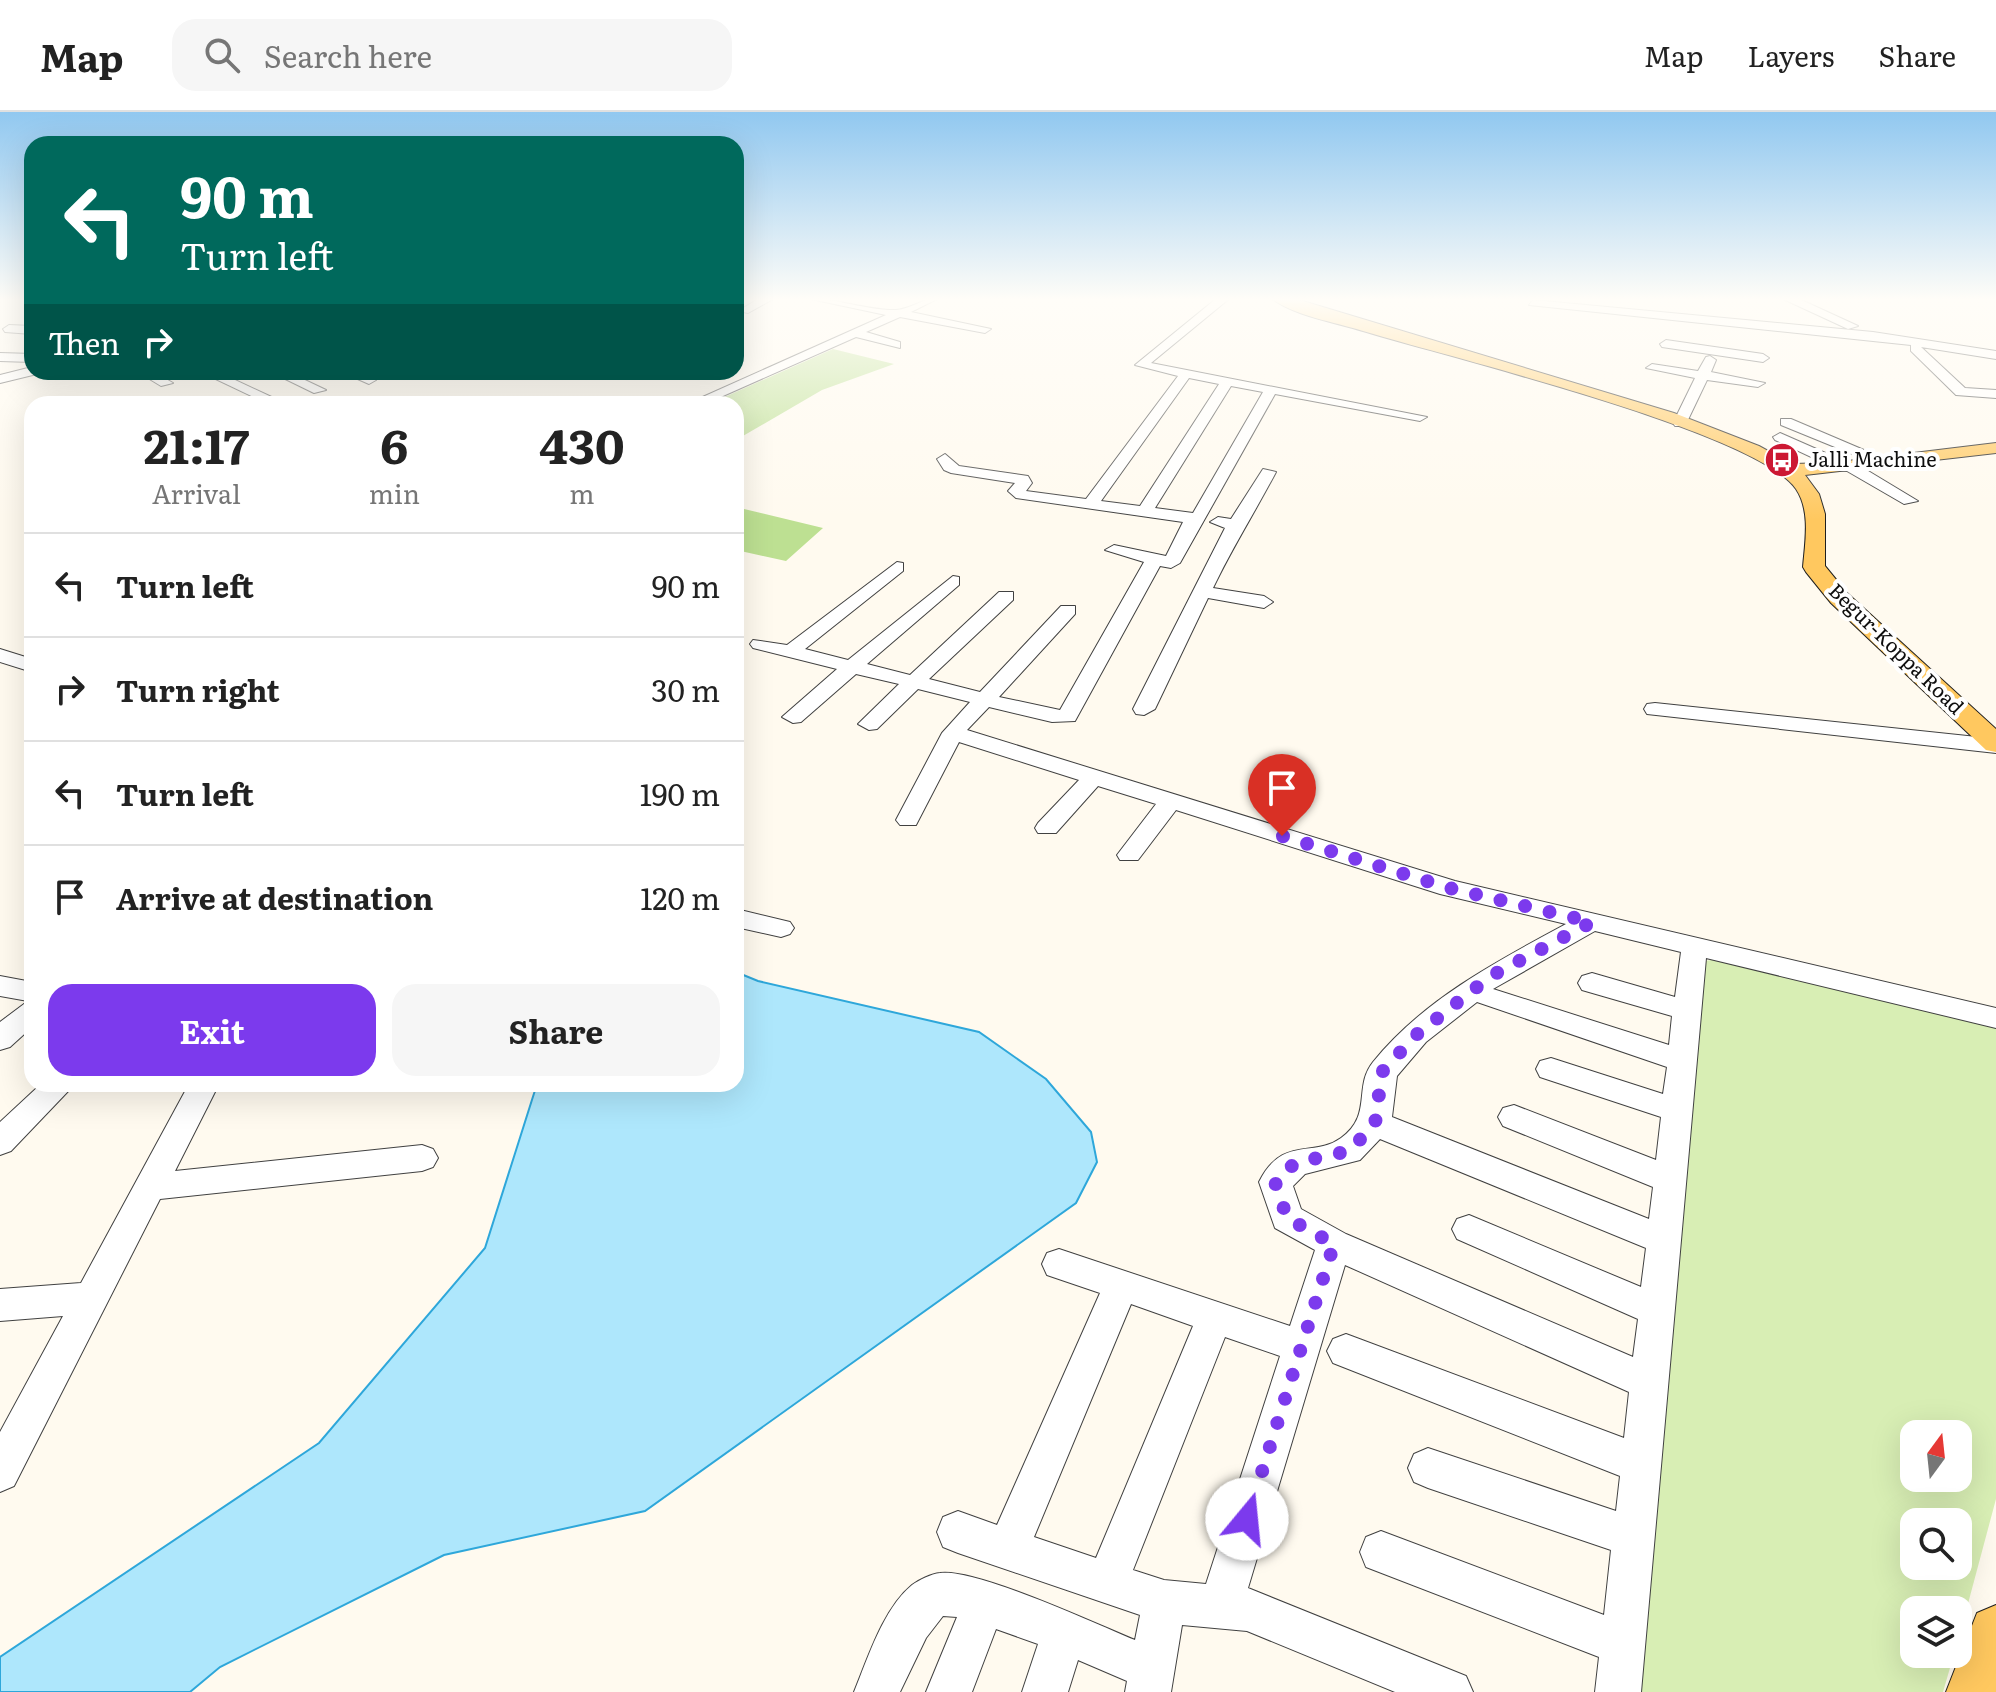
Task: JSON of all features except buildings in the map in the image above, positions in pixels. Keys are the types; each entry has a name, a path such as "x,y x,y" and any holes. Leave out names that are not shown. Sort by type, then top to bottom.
{"main road":[{"name":"Begur-Koppa Road","path":"1515,372 1680,423 1743,446 1790,470 1807,490 1816,515 1814,567 1839,598 1996,745"},
{"path":"1790,470 1847,467 1996,448"},
{"path":"1974,1692 1996,1632"}],"street":[{"path":"712,396 768,372"},
{"path":"1090,505 1187,372 1420,417"},
{"path":"1679,372 1758,383"},
{"path":"1680,423 1705,372"},
{"path":"1940,372 1961,392 1996,394"},
{"path":"0,379 24,373"},
{"path":"160,380 166,383"},
{"path":"225,380 262,396"},
{"path":"296,380 319,390"},
{"path":"1144,512 1228,380"},
{"path":"1649,383 1696,390"},
{"path":"1114,550 1171,563 1272,388"},
{"path":"1884,462 1783,430 1910,501"},
{"path":"945,459 949,467 956,470 1022,479 1024,483 1016,491 1022,495 1235,525"},
{"path":"1144,709 1235,525 1247,512 1268,472"},
{"path":"760,644 1052,716 1067,716 1154,560"},
{"path":"791,651 897,567"},
{"path":"793,717 953,581"},
{"path":"1202,592 1264,602"},
{"path":"869,724 1006,596"},
{"path":"908,820 953,733 1068,610"},
{"path":"0,655 24,663"},
{"path":"1655,709 1996,745"},
{"path":"953,733 1449,888 1996,1018"},
{"path":"1047,828 1094,777"},
{"path":"1129,855 1171,801"},
{"path":"744,920 781,928"},
{"path":"1592,922 1491,976 1416,1035 1382,1072 1375,1124 1349,1151 1295,1163 1275,1182 1287,1218 1334,1244 1648,1382"},
{"path":"1618,1692 1675,1110 1693,954 1697,948"},
{"path":"1592,983 1686,1010"},
{"path":"0,986 24,990"},
{"path":"1488,997 1681,1060"},
{"path":"0,1039 24,1017"},
{"path":"1551,1069 1675,1110"},
{"path":"0,1142 52,1092"},
{"path":"0,1472 12,1426 91,1298 200,1092"},
{"path":"1514,1117 1668,1179"},
{"path":"1375,1124 1662,1239"},
{"path":"150,1187 422,1158"},
{"path":"1469,1229 1655,1310"},
{"path":"1221,1605 1334,1244"},
{"path":"1059,1264 1300,1346"},
{"path":"1008,1549 1121,1285"},
{"path":"0,1305 91,1298"},
{"path":"1107,1582 1215,1316"},
{"path":"1346,1351 1640,1464"},
{"path":"1428,1468 1633,1537"},
{"path":"958,1532 1164,1602 1247,1609 1450,1692"},
{"path":"1381,1552 1623,1644"},
{"path":"877,1692 909,1625 925,1603 938,1594 955,1593 1064,1634 1151,1681 1164,1602"},
{"path":"949,1692 984,1603"},
{"path":"1045,1692 1064,1634"}],"green space":[{"path":"782,372 873,372 822,390 744,435 744,396 727,396"},
{"path":"744,509 823,528 786,561 744,552"},
{"path":"1727,958 1996,1026 1996,1499 1970,1596 1900,1596 1900,1668 1950,1668 1943,1692 1636,1692 1704,961"}],"water":[{"path":"744,975 979,1032 1046,1079 1091,1132 1097,1162 1076,1203 645,1511 444,1555 220,1667 190,1692 0,1692 0,1657 319,1443 485,1248 534,1092 744,1092"}],"place":[{"name":"Jalli Machine","path":"1782,460"}],"route":[{"path":"1247,1519 1334,1244 1287,1218 1275,1182 1295,1163 1349,1151 1375,1124 1382,1072 1416,1035 1491,976 1592,922 1449,888 1282,836"}]}
